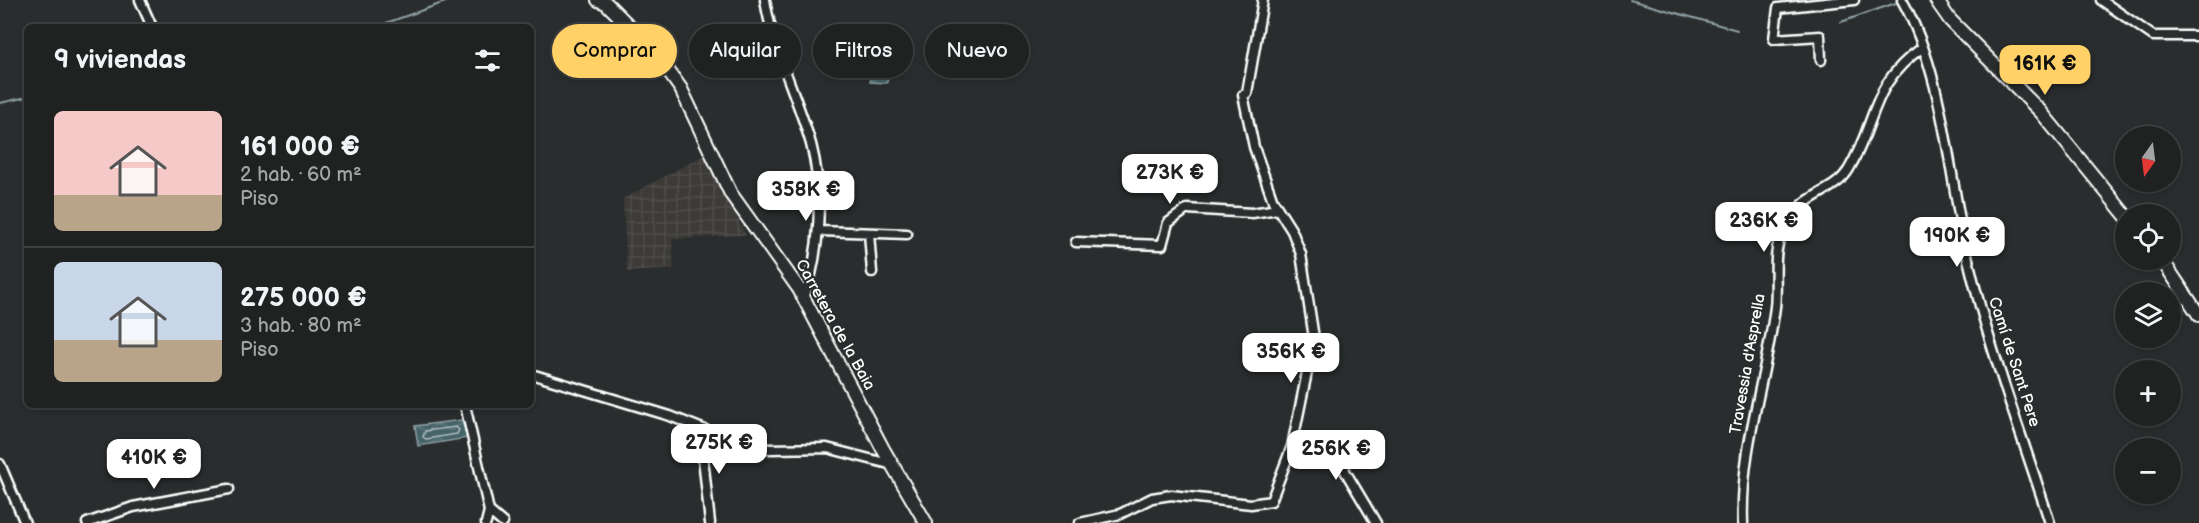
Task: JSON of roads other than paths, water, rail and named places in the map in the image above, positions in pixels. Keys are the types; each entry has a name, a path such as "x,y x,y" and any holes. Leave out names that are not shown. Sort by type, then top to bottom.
{"main road":[{"path":"1936,0 1950,20 2041,112 2116,204"},
{"name":"Carretera de la Baia","path":"603,1 654,51 681,89 731,194 804,299 926,523"},
{"path":"2169,270 2199,315"}],"street":[{"path":"140,0 151,24"},
{"path":"765,0 770,31 811,146 820,231 812,276 804,299"},
{"path":"1080,523 1120,514 1152,498 1171,495 1251,504 1271,501 1290,455 1314,338 1300,254 1292,231 1278,209 1254,147 1245,94 1263,0"},
{"path":"1821,60 1820,36 1774,39 1778,8 1854,0"},
{"name":"Camí de Sant Pere","path":"1902,0 1923,47 1979,302 2000,374 2050,523"},
{"path":"2101,0 2152,36 2199,36"},
{"name":"Travessia d'Asprella","path":"1743,523 1742,484 1775,307 1778,249 1782,233 1806,202 1836,184 1848,171 1880,91 1907,58 1923,47"},
{"path":"1076,242 1162,245 1168,224 1187,208 1252,213 1278,209"},
{"path":"820,231 907,234"},
{"path":"869,233 872,272"},
{"path":"534,376 670,416 700,430 769,449 827,448 893,465"},
{"path":"466,408 489,511 486,523"},
{"path":"700,430 710,523"},
{"path":"1290,455 1343,453 1345,471 1376,523"},
{"path":"0,464 25,523"},
{"path":"87,523 134,507 230,489"},
{"path":"489,511 503,523"}],"water":[{"path":"870,78 887,78 887,83 870,82"},
{"path":"462,420 468,438 418,446 415,426"}],"waterway":[{"path":"383,24 451,0"},
{"path":"1630,0 1737,30"},
{"path":"1841,22 1896,3"},
{"path":"0,103 24,98"}]}
